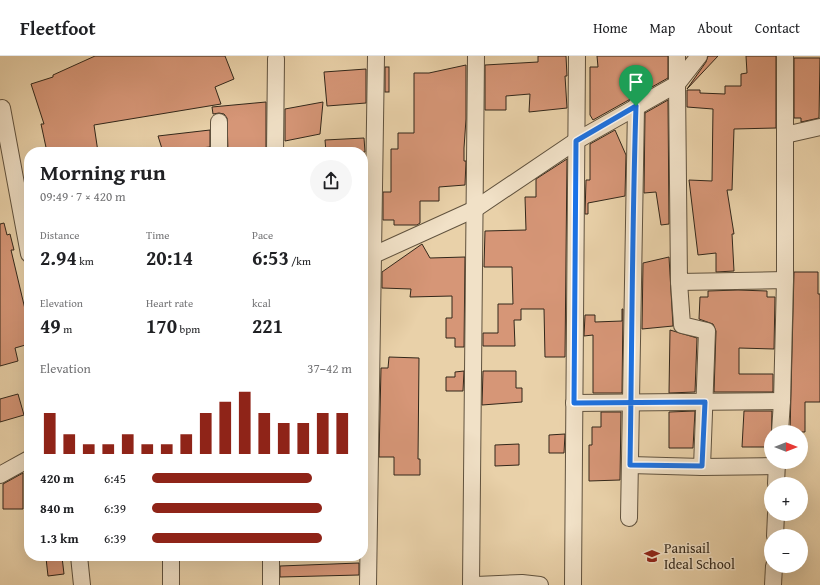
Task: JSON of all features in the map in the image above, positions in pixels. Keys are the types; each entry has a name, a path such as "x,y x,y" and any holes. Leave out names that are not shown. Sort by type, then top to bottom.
{"street":[{"path":"368,585 368,257 376,56"},
{"path":"471,585 476,56"},
{"path":"573,585 577,56"},
{"path":"677,56 679,282 682,325 707,331 702,466"},
{"path":"368,257 475,208 576,141 677,84 699,56"},
{"path":"780,425 784,280 785,56"},
{"path":"275,147 276,59"},
{"path":"629,518 633,211 636,106"},
{"path":"2,108 24,227"},
{"path":"219,122 219,147"},
{"path":"785,135 820,127"},
{"path":"679,282 784,280"},
{"path":"574,403 782,401"},
{"path":"0,475 24,462"},
{"path":"630,465 702,466 764,464"},
{"path":"80,561 82,585"},
{"path":"171,561 171,585"},
{"path":"271,561 271,585"},
{"path":"774,573 774,585"},
{"path":"476,585 522,583 540,585"}],"building":[{"path":"95,56 225,56 234,79 215,87 221,104 94,125 97,147 46,147 41,124 44,124 31,84 53,77 53,75"},
{"path":"538,56 566,56 567,76 565,76 567,108 529,112 530,94 506,96 506,110 485,110 485,65 538,62"},
{"path":"597,56 668,56 668,78 593,120 590,115 590,67 598,67"},
{"path":"708,56 718,56 687,89 706,62"},
{"path":"746,56 776,56 776,128 734,129 732,190 727,190 734,234 732,234 734,271 716,272 716,253 698,255 689,180 712,181 713,109 687,107 687,90 700,90 700,93 725,94 725,86 741,86 741,74 747,73"},
{"path":"794,58 820,58 819,118 801,122 801,118 794,118"},
{"path":"466,65 466,119 464,148 464,161 466,161 465,185 439,187 439,201 420,201 420,223 417,225 394,225 394,220 383,220 383,192 391,192 391,149 398,149 398,133 414,133 414,73 429,73"},
{"path":"385,67 389,67 389,92 385,92"},
{"path":"366,69 366,103 327,106 324,72"},
{"path":"668,100 669,224 661,225 656,192 644,193 645,113"},
{"path":"266,102 266,147 228,147 227,118 224,114 213,114 212,107"},
{"path":"323,102 320,134 285,141 285,109"},
{"path":"210,130 210,147 161,147 158,136"},
{"path":"615,130 626,155 625,196 588,203 588,214 585,214 586,180 590,180 590,144"},
{"path":"364,138 365,147 326,147 325,140"},
{"path":"567,159 565,357 545,357 544,309 521,309 521,320 514,320 515,346 483,346 483,333 498,333 498,304 513,304 512,267 484,267 485,231 526,230 525,197 536,197 536,179"},
{"path":"4,223 7,235 10,234 14,250 11,250 24,305 24,345 15,348 18,361 0,366 0,224"},
{"path":"422,244 430,258 465,257 464,347 455,347 455,338 446,338 446,318 452,318 452,296 410,297 411,289 382,288 382,272"},
{"path":"669,257 673,326 642,329 643,263"},
{"path":"794,272 818,272 818,294 820,294 820,402 805,402 805,425 790,425"},
{"path":"708,291 767,291 767,297 775,297 774,349 739,348 739,374 773,374 773,392 714,392 716,331 713,324 699,319 700,297 708,297"},
{"path":"623,309 622,393 593,393 593,335 584,336 585,315 595,315 595,322 622,321"},
{"path":"670,330 697,338 695,392 669,393"},
{"path":"389,357 419,358 418,459 420,459 420,475 394,475 394,457 379,457 381,368 388,368"},
{"path":"464,371 463,391 446,391 446,377 455,377 455,372"},
{"path":"483,371 516,371 516,388 522,388 522,402 482,405"},
{"path":"18,394 24,415 0,422 0,399"},
{"path":"695,411 693,448 669,448 669,412"},
{"path":"744,411 772,411 772,425 764,425 764,447 742,447"},
{"path":"601,412 621,412 620,480 589,481 589,445 592,445 592,427 601,427"},
{"path":"565,434 564,453 549,453 549,435"},
{"path":"519,444 519,465 495,466 495,445"},
{"path":"23,473 23,509 3,509 3,484"},
{"path":"46,561 62,561 64,574 48,576"},
{"path":"359,563 359,575 280,577 280,566"}],"place":[{"name":"Panisail Ideal School","path":"652,556"}],"route":[{"path":"636,106 576,141 574,403 631,402 705,402 702,466 630,465 631,402 631,338 633,211 636,106"}]}
